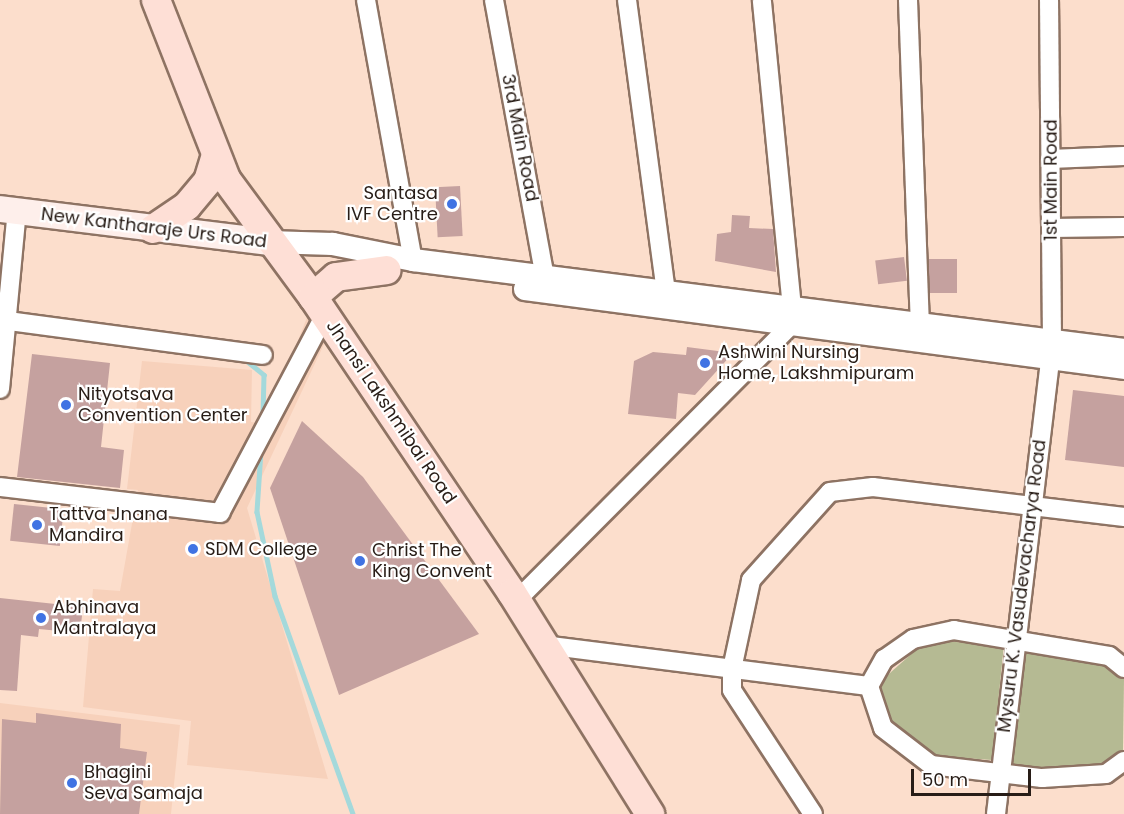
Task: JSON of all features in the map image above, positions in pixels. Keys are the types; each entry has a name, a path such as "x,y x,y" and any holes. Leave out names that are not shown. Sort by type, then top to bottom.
{"main road":[{"name":"Jhansi Lakshmibai Road","path":"156,0 215,158 269,242 319,306 516,601 650,814"},
{"path":"153,229 187,206 208,181 215,158"},
{"name":"New Kantharaje Urs Road","path":"8,210 269,242"},
{"path":"319,306 336,278 387,270"}],"street":[{"path":"366,0 413,260"},
{"name":"3rd Main Road","path":"494,0 545,277"},
{"path":"627,0 666,292"},
{"path":"516,601 791,318 762,0"},
{"path":"908,0 920,324"},
{"name":"1st Main Road","path":"1049,0 1051,228 1049,350"},
{"path":"1050,159 1124,156"},
{"path":"0,389 9,313 8,210"},
{"path":"1051,228 1124,227"},
{"name":"New Kantharaje Urs Road","path":"269,242 308,247"},
{"path":"308,247 333,244 413,260 666,292 791,318 920,324 1124,368"},
{"path":"308,247 330,260 387,270 1049,350 1124,350"},
{"path":"0,487 220,513 319,306"},
{"path":"9,313 262,355"},
{"name":"Mysuru K. Vasudevacharya Road","path":"996,814 1049,350"},
{"path":"813,814 732,690 732,669 751,580 830,492 873,487 1032,508 1124,517"},
{"path":"1124,668 1109,656 1015,637 954,630 913,639 884,659 869,686 883,728 931,765 1000,775 1106,774 1124,761"},
{"path":"544,645 869,686"}],"shaded area":[{"name":"SDM College","path":"308,315 326,340 247,508 328,779 187,765 191,721 83,707 93,589 120,591 138,490 127,489 142,361 252,370 251,422 265,424"},
{"name":"Bhagini Seva Samaja","path":"0,703 180,725 171,814 0,814"}],"green space":[{"path":"939,641 1004,645 992,760 935,756 883,716 881,681 918,648"},
{"path":"1022,647 1104,664 1124,679 1123,750 1094,769 1010,767"}],"building":[{"path":"460,186 463,236 438,237 435,187"},
{"path":"732,215 750,216 749,228 773,229 776,272 715,261 717,234 731,232"},
{"path":"904,257 907,281 878,284 875,261"},
{"path":"929,259 957,259 957,293 929,293"},
{"path":"687,347 733,353 695,395 678,393 676,419 628,414 634,361 653,352 686,355"},
{"name":"Nityotsava Convention Center","path":"32,354 110,363 101,447 124,450 120,488 17,477"},
{"path":"1073,390 1124,396 1124,467 1065,460"},
{"name":"Christ The King Convent","path":"302,421 363,477 479,634 339,695 270,488"},
{"name":"Tattva Jnana Mandira","path":"14,504 64,509 60,546 10,541"},
{"name":"Abhinava Mantralaya","path":"0,598 83,607 80,633 39,629 38,637 21,635 17,691 0,690"},
{"name":"Bhagini Seva Samaja","path":"36,713 121,724 120,748 147,752 139,814 0,814 2,719 36,723"}],"waterway":[{"path":"247,361 264,375 263,416"},
{"path":"261,451 257,512 275,596 353,814"}],"place":[{"name":"Santasa IVF Centre","path":"452,204"},
{"name":"Ashwini Nursing Home, Lakshmipuram","path":"705,363"},
{"name":"Nityotsava Convention Center","path":"66,405"},
{"name":"Tattva Jnana Mandira","path":"37,525"},
{"name":"SDM College","path":"193,549"},
{"name":"Christ The King Convent","path":"360,561"},
{"name":"Abhinava Mantralaya","path":"41,618"},
{"name":"Bhagini Seva Samaja","path":"72,783"}]}
